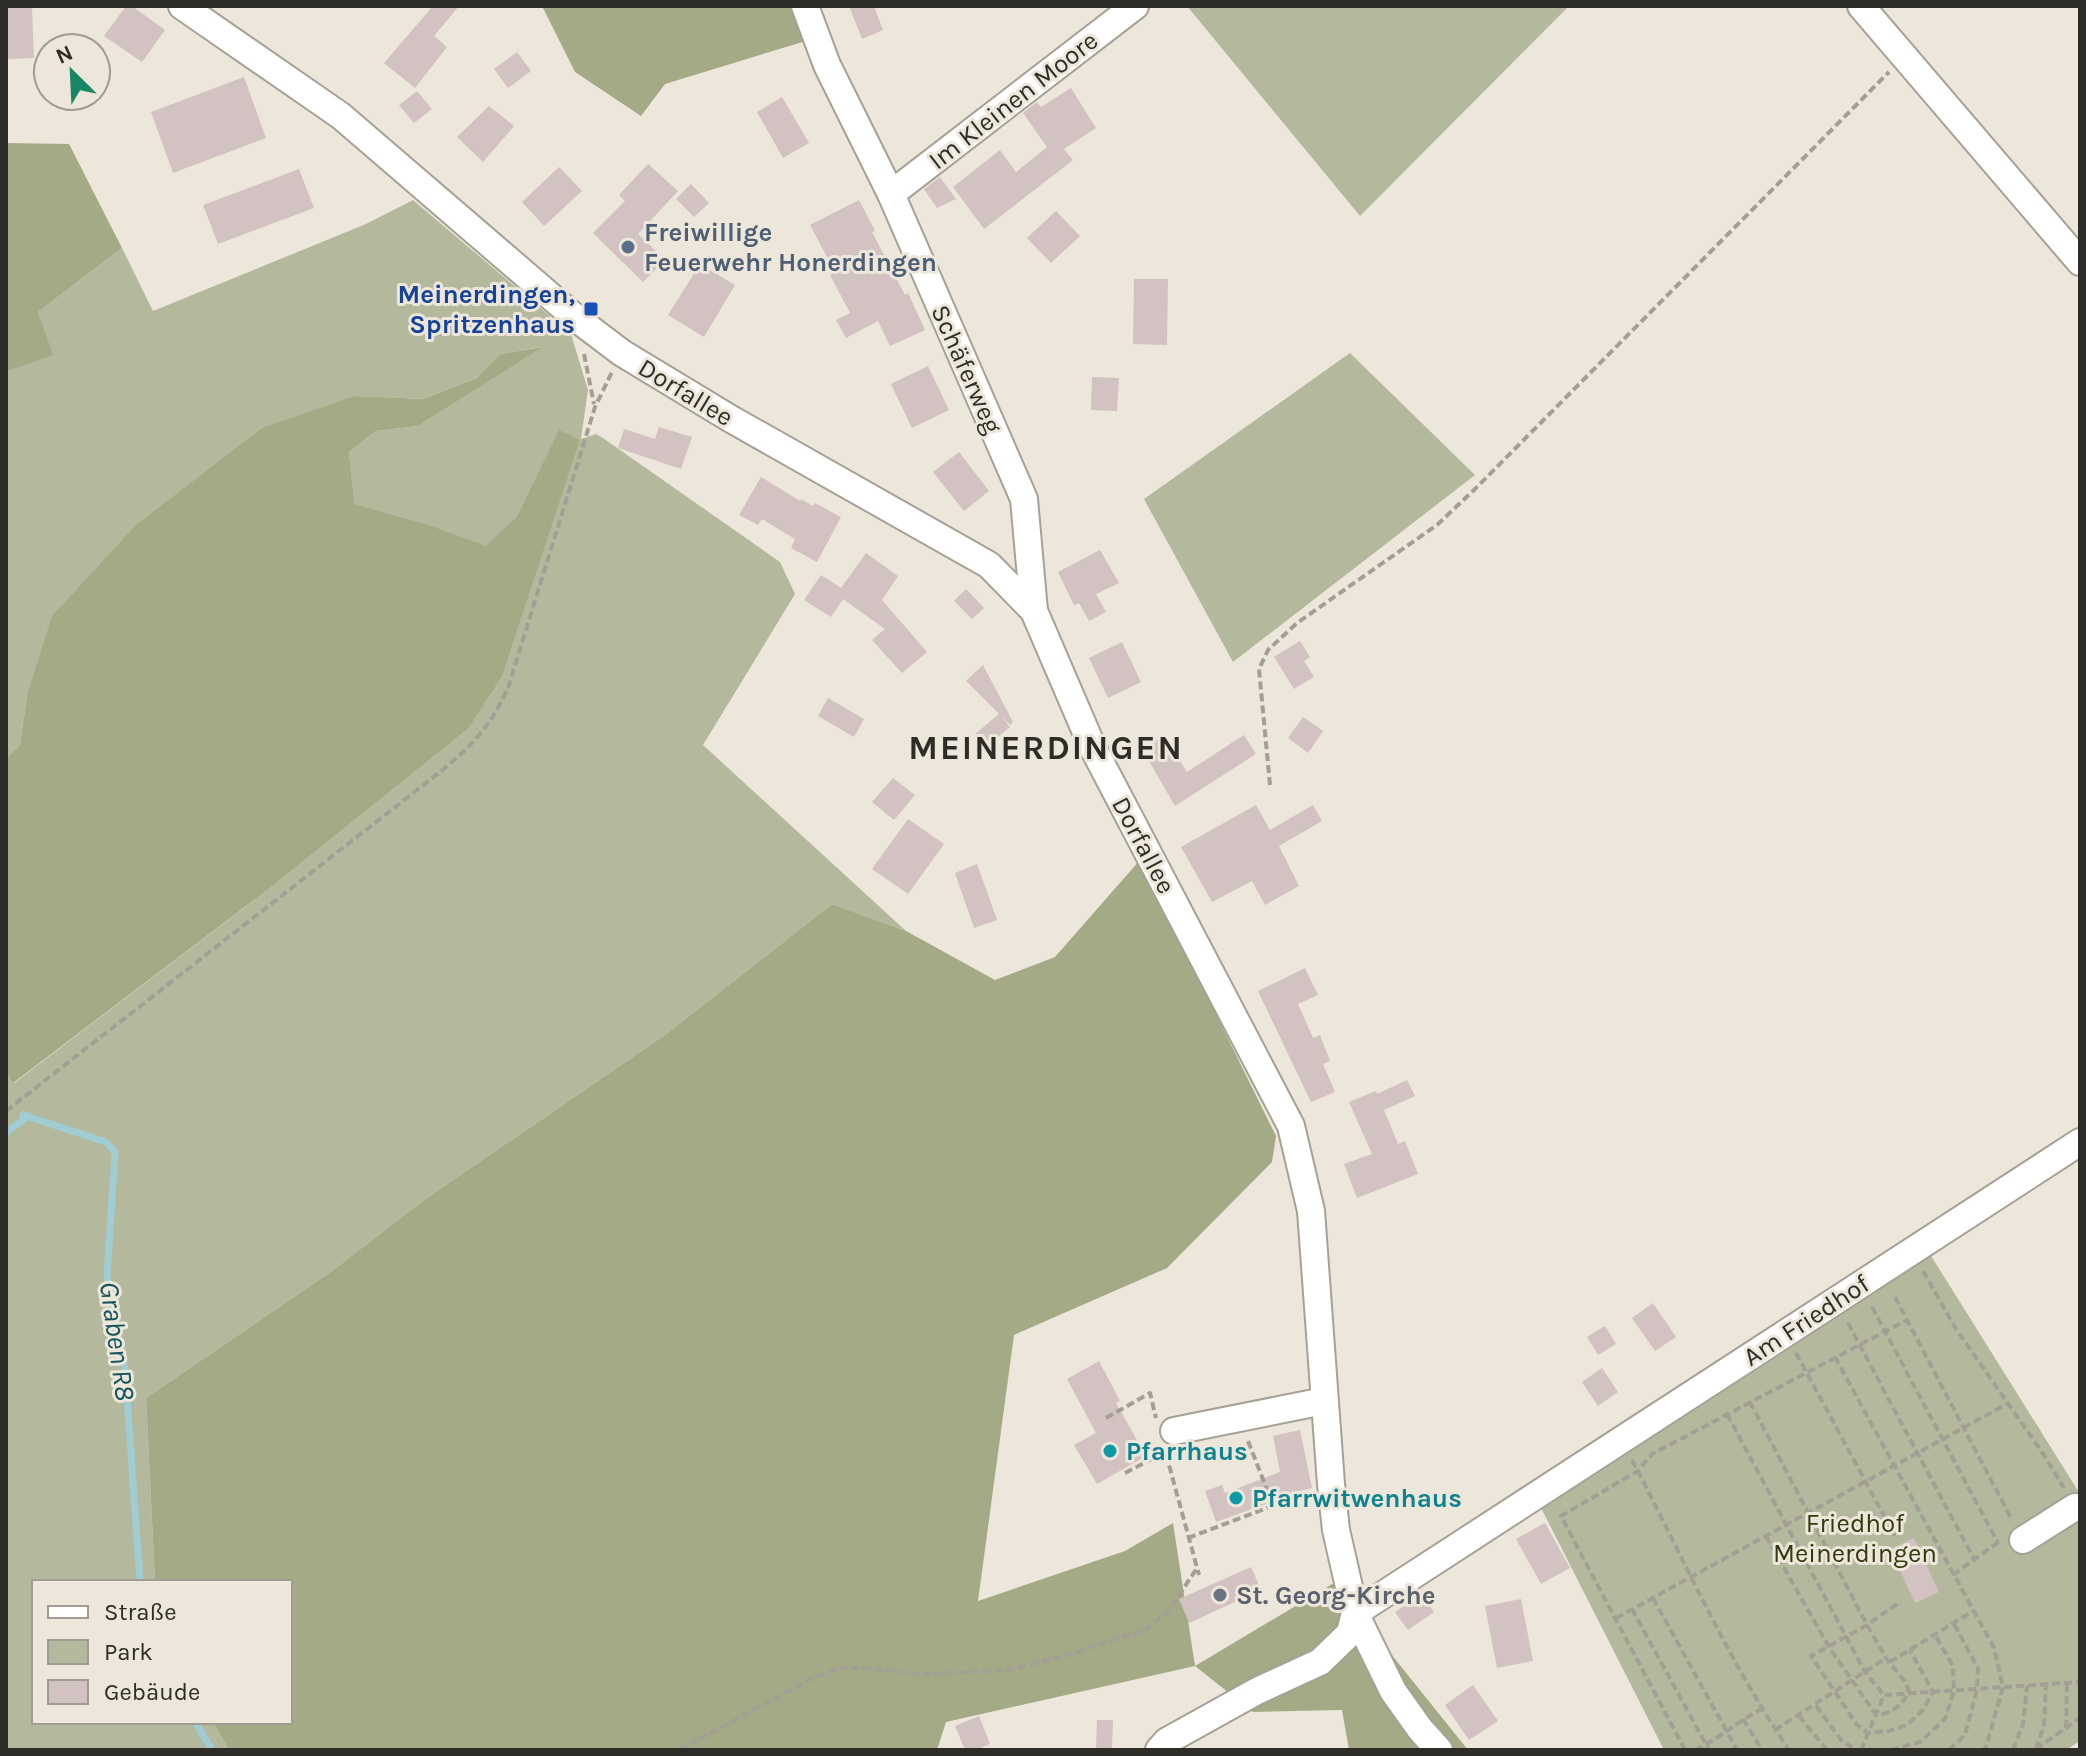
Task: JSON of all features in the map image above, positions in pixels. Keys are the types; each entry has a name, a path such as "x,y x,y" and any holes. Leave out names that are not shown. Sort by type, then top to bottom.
{"street":[{"name":"Dorfallee","path":"182,6 341,116 577,319 622,353 731,419 989,565 1034,611 1092,746 1291,1126 1311,1211 1336,1530 1355,1613 1393,1691 1439,1750"},
{"name":"Schäferweg","path":"805,6 827,65 891,194 1024,499 1034,611"},
{"name":"Im Kleinen Moore","path":"891,194 1135,6"},
{"path":"1861,6 2080,262"},
{"path":"989,565 1027,532"},
{"name":"Am Friedhof","path":"1355,1613 2080,1142"},
{"path":"1165,1437 1240,1417 1324,1401"},
{"path":"2013,1537 2075,1507"},
{"path":"1159,1750 1167,1741 1257,1691 1320,1662 1350,1633 1355,1613"}],"path":[{"path":"1270,785 1259,669 1268,650 1297,623 1437,525 1465,499 1905,56"},
{"path":"577,319 595,407"},
{"path":"6,1111 440,772 482,734 508,688 595,407 622,353"},
{"path":"1911,1252 1935,1288 1956,1329 2042,1452 2075,1507"},
{"path":"1895,1297 1964,1428 2013,1537"},
{"path":"1872,1307 1942,1439 2013,1537"},
{"path":"1685,1750 1561,1516 1638,1471 1652,1454 1907,1320"},
{"path":"1848,1323 1974,1559"},
{"path":"1786,1333 1895,1536"},
{"path":"1835,1356 1994,1648 2003,1687 1983,1750"},
{"path":"1106,1418 1150,1393 1165,1437 1199,1575"},
{"path":"1750,1402 1867,1625 1906,1683 1909,1693"},
{"path":"1616,1618 2007,1404"},
{"path":"1727,1414 1865,1672 1884,1695"},
{"path":"1240,1417 1273,1505"},
{"path":"1125,1473 1165,1437"},
{"path":"1621,1440 1762,1709 1789,1750"},
{"path":"1188,1538 1331,1484"},
{"path":"1766,1536 1829,1647 1876,1715"},
{"path":"1953,1575 2013,1537"},
{"path":"679,1750 811,1679 839,1668 921,1674 1009,1670 1068,1655 1146,1629 1168,1612 1197,1568"},
{"path":"1653,1597 1737,1750"},
{"path":"1897,1604 1867,1625 1811,1656 1857,1725 1868,1733 1907,1725 1923,1710 1933,1692"},
{"path":"1632,1609 1708,1747"},
{"path":"1775,1730 1865,1672 1910,1650 1973,1611"},
{"path":"1949,1750 1965,1735 1977,1689 1978,1668 1954,1624"},
{"path":"1891,1750 1920,1742 1945,1719 1954,1691 1953,1666 1935,1635"},
{"path":"1910,1650 1933,1692"},
{"path":"1884,1695 2080,1682"},
{"path":"2066,1728 2067,1683"},
{"path":"2035,1749 2044,1725 2046,1684"},
{"path":"2013,1750 2023,1724 2027,1686"},
{"path":"1876,1715 1899,1708 1909,1693"},
{"path":"1816,1706 1842,1741 1859,1750 1884,1695"},
{"path":"1695,1750 1708,1747 1743,1719 1762,1709"},
{"path":"1799,1716 1827,1750"},
{"path":"2035,1749 2080,1718"},
{"path":"1743,1719 1762,1750"}],"green space":[{"path":"542,6 796,6 809,40 665,84 641,116 575,72"},
{"path":"1187,6 1569,6 1360,216"},
{"path":"6,143 69,144 122,248 38,312 53,355 6,372"},
{"path":"413,200 571,334 588,390 581,439 596,434 603,438 780,562 795,594 703,745 906,931 832,904 665,1035 424,1200 332,1271 146,1398 155,1580 32,1580 32,1724 214,1724 229,1750 6,1750 6,1070 14,1083 270,888 468,729 580,440 559,431 517,516 487,547 427,524 353,504 349,452 376,431 418,426 540,347 502,354 477,378 423,399 355,396 27,695 20,745 6,758 6,372 52,355 38,312 122,248 153,311 366,224"},
{"path":"542,347 418,426 376,431 349,452 354,504 427,524 486,546 517,516 559,430 580,440 502,676 468,729 270,888 13,1083 6,1070 6,758 20,745 27,695 52,616 136,525 262,428 355,396 423,399 477,378 501,354"},
{"path":"1350,353 1475,475 1233,662 1144,499"},
{"path":"1140,860 1276,1136 1272,1162 1167,1268 1014,1335 978,1601 1125,1551 1173,1523 1195,1666 946,1722 937,1750 229,1750 214,1724 292,1724 292,1580 155,1580 146,1398 332,1271 424,1200 665,1035 832,904 906,931 995,980 1055,957"},
{"name":"Friedhof Meinerdingen","path":"1923,1243 2080,1494 2080,1741 2066,1750 1664,1750 1533,1492"},
{"path":"1334,1583 1468,1750 1349,1750 1342,1710 1253,1712 1195,1666"}],"building":[{"path":"6,6 32,6 32,58 6,59"},
{"path":"126,6 132,6 165,30 142,62 112,41 112,32 107,32"},
{"path":"433,6 459,6 434,36 447,47 415,88 384,63"},
{"path":"849,6 874,6 883,30 862,39"},
{"path":"517,52 531,71 508,88 494,69"},
{"path":"244,77 266,138 173,173 151,112"},
{"path":"1071,88 1096,128 1064,149 1073,160 984,229 953,187 1000,150 1016,172 1047,147 1023,113 1037,102 1041,107"},
{"path":"417,91 432,109 414,123 399,105"},
{"path":"782,97 809,143 783,158 757,112"},
{"path":"489,106 514,126 483,162 457,137"},
{"path":"648,164 678,191 638,234 665,260 643,282 593,233 625,201 619,195"},
{"path":"559,167 582,191 544,226 522,202"},
{"path":"299,169 314,208 218,244 203,205"},
{"path":"940,177 956,199 937,208 924,189"},
{"path":"691,184 709,203 694,217 676,199"},
{"path":"859,200 875,231 872,232 905,295 908,293 925,330 890,346 878,321 846,338 836,320 850,313 830,275 835,272 810,225"},
{"path":"1056,211 1080,236 1051,263 1027,238"},
{"path":"700,264 735,285 704,337 668,315"},
{"path":"1134,279 1168,279 1167,345 1133,344"},
{"path":"928,366 949,410 912,428 891,384"},
{"path":"1092,377 1119,378 1117,411 1091,410"},
{"path":"659,427 692,437 681,469 618,448 624,429 655,439"},
{"path":"959,452 989,491 964,511 933,472"},
{"path":"761,477 800,501 813,506 815,503 841,517 817,562 791,548 795,539 762,519 758,525 739,515"},
{"path":"1100,550 1119,583 1096,594 1106,612 1089,621 1079,603 1074,605 1058,572"},
{"path":"866,553 898,576 882,600 927,652 902,673 872,640 885,629 843,599 831,617 804,600 821,575 841,588"},
{"path":"966,589 984,608 972,619 954,601"},
{"path":"1300,641 1310,657 1304,661 1314,677 1294,689 1274,657"},
{"path":"1122,642 1141,682 1108,698 1089,658"},
{"path":"983,665 1013,722 1010,725 1000,715 1010,727 986,747 975,734 999,714 966,681"},
{"path":"828,698 864,719 854,737 818,716"},
{"path":"1303,717 1323,731 1308,753 1288,738"},
{"path":"1164,735 1187,772 1244,735 1256,754 1175,806 1142,749"},
{"path":"893,778 915,795 894,820 872,802"},
{"path":"1256,805 1270,830 1313,805 1322,821 1279,846 1299,886 1265,905 1252,881 1212,902 1181,847"},
{"path":"908,819 944,844 908,894 872,869"},
{"path":"977,864 997,920 974,928 955,873"},
{"path":"1305,968 1318,995 1298,1004 1313,1038 1320,1035 1330,1061 1323,1064 1335,1092 1311,1102 1258,991"},
{"path":"1407,1080 1415,1096 1384,1110 1398,1144 1405,1141 1418,1174 1357,1198 1344,1164 1372,1154 1349,1102 1376,1091 1377,1094"},
{"path":"1653,1303 1676,1337 1655,1351 1632,1318"},
{"path":"1605,1326 1616,1344 1598,1355 1587,1337"},
{"path":"1099,1361 1120,1401 1116,1403 1146,1456 1097,1484 1074,1445 1096,1433 1067,1379"},
{"path":"1602,1368 1618,1392 1598,1406 1582,1382"},
{"path":"1300,1430 1312,1488 1264,1499 1266,1504 1216,1522 1205,1491 1222,1485 1225,1493 1280,1472 1273,1436"},
{"path":"1545,1523 1570,1568 1541,1584 1516,1539"},
{"path":"1914,1538 1939,1592 1915,1603 1890,1549"},
{"name":"St. Georg-Kirche","path":"1251,1567 1261,1590 1189,1623 1179,1599"},
{"path":"1422,1595 1434,1612 1408,1630 1395,1612"},
{"path":"1521,1599 1533,1661 1497,1668 1485,1606"},
{"path":"1473,1685 1498,1721 1469,1740 1445,1705"},
{"path":"979,1716 990,1744 976,1750 965,1750 955,1726"},
{"path":"1097,1720 1113,1720 1112,1750 1096,1750"}],"waterway":[{"name":"Graben R8","path":"23,1115 106,1142 115,1152 107,1277 125,1369 140,1580"},
{"path":"6,1133 28,1116"},
{"name":"Graben R8","path":"196,1724 212,1750"}],"place":[{"name":"Freiwillige Feuerwehr Honerdingen","path":"628,247"},
{"name":"Meinerdingen, Spritzenhaus","path":"591,309"},
{"name":"Pfarrhaus","path":"1110,1451"},
{"name":"Pfarrwitwenhaus","path":"1236,1498"},
{"name":"St. Georg-Kirche","path":"1220,1595"}],"district":[{"name":"MEINERDINGEN","path":"1046,747"}]}
